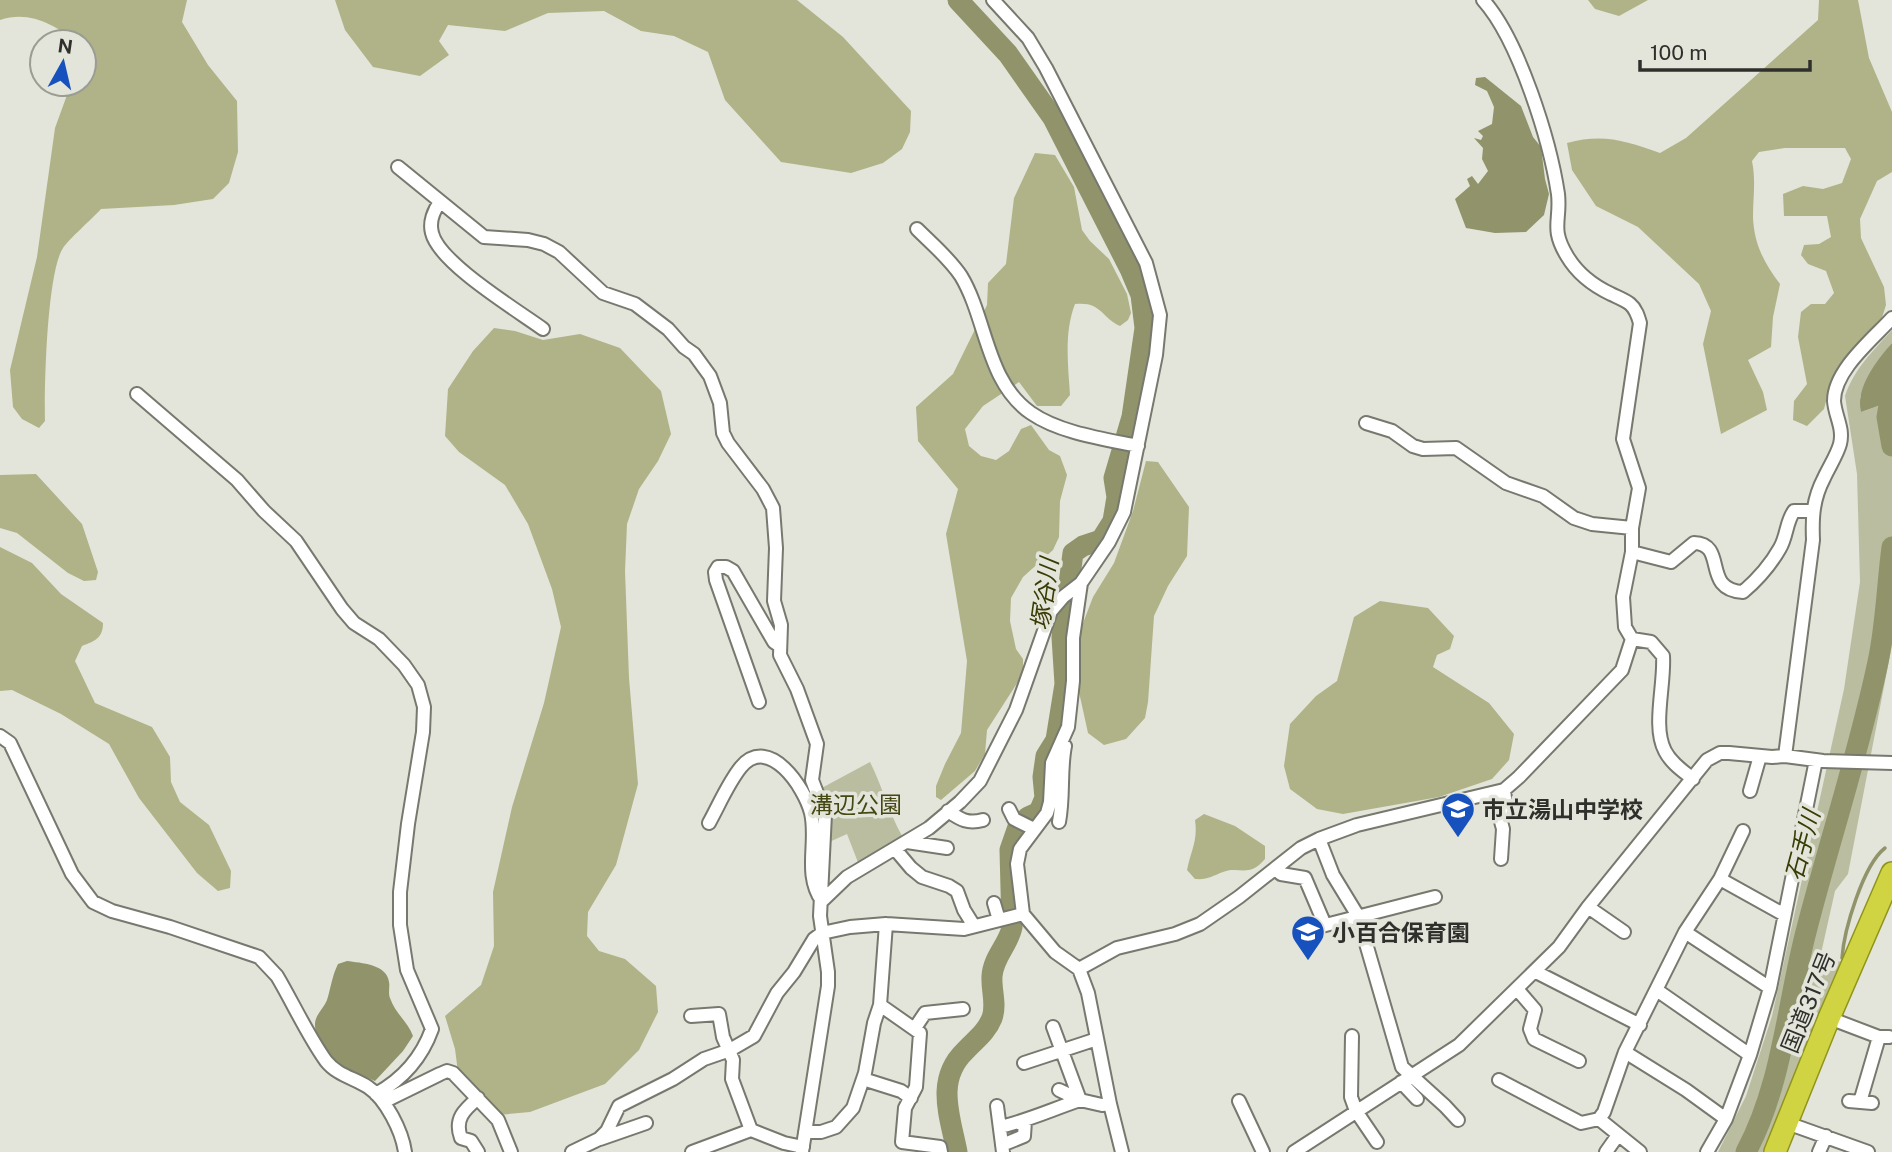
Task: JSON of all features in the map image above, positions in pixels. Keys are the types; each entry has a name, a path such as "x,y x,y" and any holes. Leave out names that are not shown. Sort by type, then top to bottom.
{"highway":[{"name":"国道317号","path":"1775,1152 1892,873"}],"street":[{"path":"822,901 847,877 929,828 971,791 993,757 1029,679 1044,625 1051,611 1079,585 1109,542 1125,512 1135,446 1156,355 1160,315 1146,263 1046,68 1028,38 993,0"},
{"path":"1079,968 1117,948 1175,934 1200,924 1301,848 1319,839 1357,825 1504,790 1622,670 1632,639 1625,626 1623,597 1632,552 1632,528 1639,488 1623,439 1640,323 1631,304 1586,279 1568,258 1556,233 1558,197 1525,76 1504,29 1483,0"},
{"path":"398,167 484,237 528,240 544,244 559,253 603,293 635,304 668,328 710,376 720,404 723,433 763,489 773,508 776,548 774,601 781,625 780,646 783,663 797,689 817,744 812,780 825,814 820,916 828,986 802,1149 751,1130 692,1152"},
{"path":"440,202 433,217 432,233 449,258 475,281 543,329"},
{"path":"917,229 947,257 961,277 971,296 1003,382 1014,399 1049,423 1135,446"},
{"path":"1785,756 1813,540 1811,511 1841,442 1834,401 1840,380 1858,353 1892,318"},
{"path":"136,394 237,480 264,511 296,541 354,623 379,639 404,665 418,685 424,707 424,732 408,824 400,892 400,925 407,970 432,1028 427,1044 408,1070 379,1098"},
{"path":"1366,423 1392,431 1413,446 1423,449 1456,448 1506,482 1543,496 1574,518 1592,524 1632,528"},
{"path":"1632,552 1671,562 1695,543 1703,543 1709,548 1722,585 1730,591 1743,592 1754,583 1781,548 1789,517 1794,511 1811,511"},
{"path":"759,702 716,580 715,572 719,567 733,571 774,642 780,646"},
{"path":"1059,822 1063,792 1060,773 1073,681 1073,638 1079,585"},
{"path":"1632,639 1651,642 1663,656 1660,740 1675,764 1693,779"},
{"path":"1011,917 1017,864 1026,825 1047,813 1052,763 1068,727"},
{"path":"0,736 10,743 72,874 93,902 112,911 259,957 267,963 327,1063 368,1087 379,1098 400,1134 405,1152"},
{"path":"1294,1152 1459,1045 1559,947 1588,907 1714,755 1729,753 1820,761 1892,763"},
{"path":"1750,791 1760,756"},
{"path":"709,823 741,766 751,760 764,758 778,761 789,770 811,811 813,889 822,901"},
{"path":"1707,1152 1726,1119 1750,1055 1770,988 1783,914 1820,761"},
{"path":"1501,859 1503,829 1500,818 1506,793 1504,790"},
{"path":"1009,808 1026,825"},
{"path":"948,811 961,821 972,823 983,820"},
{"path":"1499,1080 1581,1123 1599,1119 1604,1112 1625,1052 1658,991 1685,932 1720,879 1743,831"},
{"path":"1319,839 1334,875 1358,916 1402,1067 1417,1099"},
{"path":"901,846 947,848"},
{"path":"901,846 911,868 922,877 957,891 974,926"},
{"path":"1275,869 1281,874 1305,878 1325,925"},
{"path":"1720,879 1783,914"},
{"path":"1310,929 1436,897"},
{"path":"994,903 1079,968 1088,993 1122,1152"},
{"path":"1588,907 1624,932"},
{"path":"599,1139 607,1131 619,1106 673,1079 704,1059 730,1051 754,1036 777,993 794,972 814,939 822,933 886,924 964,929 1011,917"},
{"path":"805,1132 821,1132 836,1127 853,1108 863,1079 880,1005 886,924"},
{"path":"1685,932 1770,988"},
{"path":"1536,972 1640,1025"},
{"path":"1517,989 1535,1010 1530,1029 1534,1039 1579,1061"},
{"path":"1658,991 1750,1055"},
{"path":"880,1005 920,1033 916,1087 905,1108 902,1142 940,1147 941,1152"},
{"path":"915,1028 925,1013 963,1009"},
{"path":"691,1016 719,1014 723,1037 733,1059 732,1080 751,1130"},
{"path":"1829,1018 1884,1037 1860,1102"},
{"path":"1053,1027 1080,1100"},
{"path":"1352,1036 1351,1097 1356,1111 1377,1142"},
{"path":"1024,1063 1097,1039"},
{"path":"1625,1052 1726,1119"},
{"path":"379,1098 447,1071 453,1073 498,1120 511,1152"},
{"path":"1406,1078 1450,1110 1458,1120"},
{"path":"863,1079 901,1091 911,1098"},
{"path":"1059,1090 1080,1100 1110,1104"},
{"path":"478,1098 462,1112 458,1124 461,1138 471,1141 478,1152"},
{"path":"1000,1127 1025,1121 1080,1100"},
{"path":"1239,1101 1263,1152"},
{"path":"997,1106 1002,1149 1024,1136 1025,1121"},
{"path":"1599,1119 1640,1152"},
{"path":"572,1152 599,1139 646,1123"},
{"path":"1787,1123 1826,1136 1846,1148 1868,1152"},
{"path":"1606,1152 1618,1135"},
{"path":"1819,1152 1826,1136"}],"green space":[{"path":"1892,330 1892,343 1872,370 1860,397 1861,412 1892,401 1892,645 1848,874 1835,891 1820,958 1842,962 1763,1152 1718,1152 1746,1096 1772,1016 1844,689 1860,582 1857,474 1845,396 1859,369"},
{"name":"溝辺公園","path":"870,762 902,836 884,852 859,865 847,834 827,843 818,790"}],"shaded area":[{"path":"0,0 187,0 182,22 208,65 237,101 238,152 229,183 213,199 174,205 101,209 63,248 53,281 46,358 45,421 39,428 22,419 13,407 10,370 37,257 55,128 66,98 98,98 98,28 56,28 32,18 21,17 0,20"},
{"path":"335,0 797,0 843,37 911,111 910,132 902,149 883,163 851,173 781,162 725,100 708,52 674,36 641,31 604,11 548,13 505,31 448,25 439,41 449,55 420,76 373,67 345,30"},
{"path":"1588,0 1648,0 1619,16 1595,9"},
{"path":"1819,0 1858,0 1869,58 1892,112 1892,172 1877,181 1860,219 1861,238 1884,287 1886,305 1880,324 1849,353 1831,382 1824,409 1807,426 1793,420 1794,401 1807,384 1798,337 1801,312 1811,304 1825,304 1834,293 1826,271 1808,264 1801,255 1804,245 1819,244 1831,237 1827,216 1784,216 1783,194 1803,186 1823,189 1842,183 1851,159 1845,148 1785,148 1759,152 1752,161 1755,236 1761,253 1780,284 1773,317 1771,347 1748,360 1763,392 1767,410 1721,434 1703,344 1711,311 1699,284 1638,227 1596,206 1572,170 1567,143 1592,139 1614,140 1660,153 1686,138 1818,20"},
{"path":"1485,77 1521,106 1533,137 1541,147 1549,194 1544,215 1526,232 1495,233 1466,228 1455,199 1470,186 1467,179 1472,176 1478,184 1488,171 1482,159 1483,148 1474,138 1481,140 1483,136 1478,131 1492,124 1494,107 1487,91 1475,85 1476,78"},
{"path":"1035,153 1055,155 1074,187 1082,230 1109,259 1127,294 1131,313 1128,320 1120,326 1096,307 1075,304 1068,337 1070,395 1061,406 1037,406 1019,382 983,406 965,429 969,446 981,456 996,460 1009,451 1021,429 1031,425 1049,450 1060,456 1067,475 1060,501 1059,537 1053,550 1023,577 1011,598 1010,621 1016,649 1023,659 1023,674 987,730 985,754 975,771 941,800 936,797 936,786 961,733 967,661 946,534 958,489 918,441 916,407 953,374 987,305 988,283 1006,264 1014,198"},
{"path":"494,328 543,340 580,334 620,348 661,391 671,434 658,461 639,489 627,524 625,571 629,678 638,784 616,865 588,912 587,936 599,951 625,959 656,986 658,1012 639,1050 605,1084 530,1112 498,1115 458,1072 455,1049 445,1016 481,985 494,946 493,892 512,807 544,703 561,627 552,589 528,524 505,485 459,452 445,436 448,389 473,351"},
{"path":"1892,343 1892,401 1861,412 1864,384"},
{"path":"1146,461 1158,462 1189,507 1187,556 1168,586 1154,616 1145,718 1126,739 1104,745 1088,733 1079,692 1080,631 1093,597 1114,563 1133,511"},
{"path":"36,474 82,524 98,572 96,580 84,581 68,573 17,533 0,528 0,475"},
{"path":"0,547 32,563 61,594 103,623 100,636 82,646 75,661 95,703 152,727 170,757 171,782 180,802 209,825 231,871 230,888 218,891 197,873 139,798 109,744 61,714 12,690 0,691"},
{"path":"1380,601 1428,608 1454,636 1450,649 1437,655 1433,667 1489,703 1514,734 1509,760 1492,779 1439,797 1343,814 1317,809 1290,789 1284,766 1290,724 1316,696 1337,681 1354,617"},
{"path":"1204,814 1235,826 1265,846 1265,859 1249,870 1229,870 1207,878 1195,879 1187,870 1195,840 1195,820"},
{"path":"347,961 372,965 384,971 389,982 392,1003 413,1036 375,1081 335,1061 320,1045 316,1036 315,1021 327,1000 336,968 338,964"}],"waterway":[{"name":"塚谷川","path":"957,1152 947,1086 956,1062 987,1028 992,1018 993,969 1012,927 1010,850 1018,827 1028,817 1039,812 1045,798 1043,777 1046,756 1056,740 1065,684 1062,637 1073,553 1083,546 1101,540 1113,521 1117,497 1114,478 1132,417 1145,328 1141,295 1130,269 1053,118 1008,54 958,0"},
{"name":"石手川","path":"1892,389 1887,417 1892,446"},
{"name":"石手川","path":"1746,1152 1758,1126 1776,1071 1807,928 1870,696 1883,634 1892,547"},
{"path":"1842,958 1846,931 1862,883 1869,868 1885,848"}],"place":[{"name":"市立湯山中学校","path":"1458,839"},
{"name":"小百合保育園","path":"1308,962"}]}
